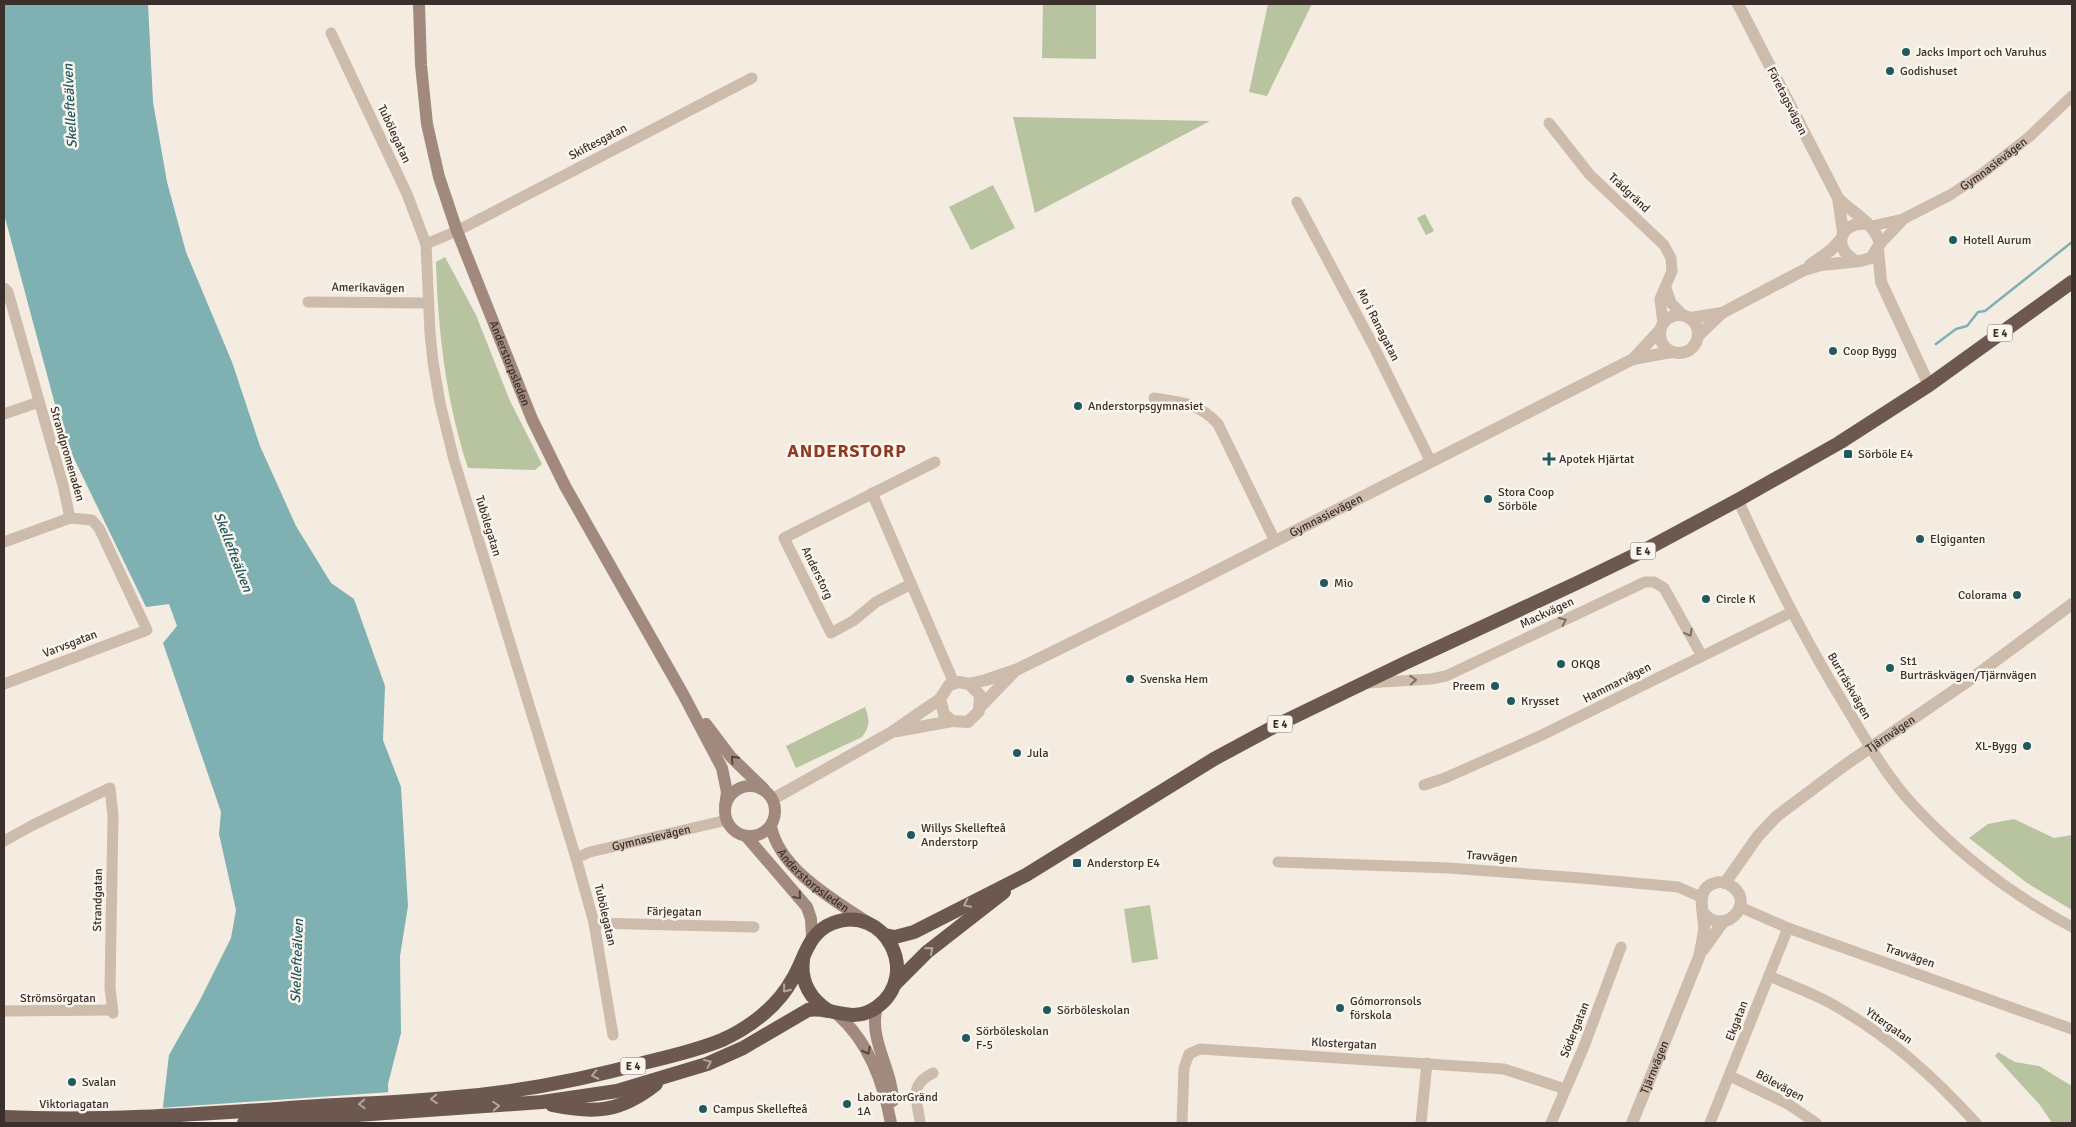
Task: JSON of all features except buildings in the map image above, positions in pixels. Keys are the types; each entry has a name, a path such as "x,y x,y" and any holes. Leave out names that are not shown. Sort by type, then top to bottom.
{"highway":[{"name":"E 4","path":"885,935 895,937 914,932 1026,875 1214,759 1277,725 1643,551 1738,500 1839,443 1929,385 2072,282"},
{"name":"E 4","path":"895,984 927,952 1026,875"},
{"path":"854,920 871,924 885,935 897,958 897,976 890,994 877,1007 860,1014 835,1013 814,1000 804,982 802,965 810,942 824,927 838,921 854,920"},
{"name":"E 4","path":"244,1123 411,1106 558,1082 622,1069 683,1053 721,1040 749,1025 763,1014 792,981 810,942"},
{"name":"E 4","path":"411,1106 542,1102 570,1109 591,1111 610,1109 645,1092 662,1079 707,1064 743,1048 808,1010 820,1009 835,1013"},
{"name":"Viktoriagatan","path":"4,1117 66,1120 145,1118 411,1106"}],"main road":[{"name":"Anderstorpsleden","path":"419,4 421,65 427,124 439,177 457,231 532,419 570,494 683,694 722,768 727,792 725,806"},
{"name":"Anderstorpsleden","path":"683,694 731,757 771,796"},
{"path":"744,786 759,787 771,796 776,811 771,826 758,835 746,836 734,831 727,820 725,806 730,795 744,786"},
{"name":"Anderstorpsleden","path":"771,826 777,844 799,872 825,894 871,924"},
{"name":"Anderstorpsleden","path":"746,836 807,907 811,919 810,942"},
{"path":"877,1007 874,1016 874,1033 890,1082 892,1123"},
{"path":"835,1013 850,1026 866,1048 880,1080 892,1123"}],"street":[{"name":"Företagsvägen","path":"1738,4 1838,198 1842,236"},
{"name":"Tubölegatan","path":"331,33 407,194 426,244 433,362 440,403 454,460 576,858 594,924 613,1035"},
{"name":"Skiftesgatan","path":"426,244 457,231 752,78"},
{"name":"Gymnasievägen","path":"1903,219 1950,195 1979,176 2029,137 2072,96"},
{"name":"Trädgränd","path":"1549,124 1590,174 1664,245 1671,258 1672,271 1660,299 1661,327"},
{"name":"Företagsvägen","path":"1838,198 1870,225"},
{"name":"Mo i Ranagatan","path":"1297,202 1374,347 1431,462"},
{"path":"1722,313 1671,316 1661,327 1662,343 1671,352 1679,354 1691,350 1695,346 1699,335 1722,313 1804,270 1831,250 1848,227 1858,223 1870,225 1903,219"},
{"path":"1804,270 1821,265 1870,258 1903,219"},
{"path":"1870,225 1878,234 1881,282 1929,385"},
{"path":"1842,236 1845,253 1858,261 1881,282"},
{"name":"Strandpromenaden","path":"4,288 8,292 70,518 92,520 99,528 147,630"},
{"path":"1666,288 1671,303 1697,328 1699,335"},
{"name":"Amerikavägen","path":"308,302 428,303"},
{"name":"Gymnasievägen","path":"1632,359 1661,327"},
{"name":"Gymnasievägen","path":"969,684 1018,669 1276,542 1632,359 1671,352"},
{"path":"1154,398 1184,402 1209,413 1218,424 1276,542"},
{"path":"4,414 39,402"},
{"name":"Anderstorg","path":"911,584 876,602 853,620 831,633 784,538 935,462"},
{"path":"872,493 954,683"},
{"name":"Burträskvägen","path":"1738,500 1792,612 1838,695 1870,748 1915,807 1956,848 1998,882 2072,927"},
{"path":"4,542 70,518"},
{"name":"Mackvägen","path":"1365,683 1431,679 1446,676 1645,582 1654,582 1664,588 1702,656"},
{"name":"Tjärnvägen","path":"1725,883 1758,836 1777,816 1870,748 1971,679 2072,604"},
{"name":"Hammarvägen","path":"1424,785 1445,778 1540,736 1792,612"},
{"name":"Varvsgatan","path":"4,684 147,630"},
{"name":"Gymnasievägen","path":"981,706 1018,669"},
{"path":"771,796 892,732 940,699 945,689 954,683 969,684 980,695 981,706 973,719 962,723 952,721 892,732"},
{"path":"940,699 944,714 952,721"},
{"name":"Strandgatan","path":"4,842 33,825 110,788 113,816 110,988 112,1012"},
{"name":"Gymnasievägen","path":"576,858 590,852 727,820"},
{"name":"Travvägen","path":"1278,862 1449,868 1581,878 1672,886 1701,897"},
{"path":"1718,882 1725,883 1733,886 1739,894 1740,908 1734,916 1722,922 1712,920 1703,912 1701,897 1710,885 1718,882"},
{"name":"Travvägen","path":"1740,908 1788,928 2072,1029"},
{"name":"Tjärnvägen","path":"1699,957 1704,928 1703,912"},
{"name":"Tjärnvägen","path":"1632,1123 1699,957 1722,922"},
{"name":"Färjegatan","path":"594,924 754,927"},
{"name":"Ekgatan","path":"1710,1123 1788,928"},
{"name":"Södergatan","path":"1551,1123 1583,1049 1621,947"},
{"name":"Yttergatan","path":"1769,976 1831,1004 1891,1041 1942,1086 1976,1123"},
{"name":"Strömsörgatan","path":"4,1012 112,1012"},
{"name":"Klostergatan","path":"1182,1123 1184,1068 1189,1054 1200,1049 1504,1069 1565,1089"},
{"path":"1421,1123 1427,1063"},
{"path":"920,1123 916,1091 923,1078 933,1073"},
{"name":"Bölevägen","path":"1730,1076 1788,1104 1816,1123"}],"green space":[{"path":"1043,4 1096,4 1096,59 1042,58"},
{"path":"1268,4 1312,4 1267,96 1249,92"},
{"path":"1013,117 1210,121 1035,213"},
{"path":"993,185 1015,228 971,250 949,207"},
{"path":"1425,214 1434,231 1426,235 1417,218"},
{"path":"445,257 476,315 510,401 542,464 535,470 468,468 454,417 441,340 436,262"},
{"path":"865,707 868,723 862,737 796,768 786,746"},
{"path":"2014,819 2054,838 2072,835 2072,910 2027,883 1969,838 1988,824"},
{"path":"1150,905 1158,959 1132,963 1124,909"},
{"path":"1998,1052 2015,1062 2039,1066 2072,1086 2072,1123 2052,1123 2040,1105 1995,1056"}],"water":[{"name":"Skellefteälven","path":"4,4 148,4 153,102 167,182 186,252 232,362 260,446 296,526 331,583 354,599 385,686 383,740 401,787 408,906 400,956 401,1033 388,1084 389,1123 161,1123 169,1055 199,1002 231,938 236,910 219,834 221,812 163,643 177,626 169,604 146,607 64,438 4,214"}],"pier":[{"path":"391,1092 391,1122 158,1123 160,1108"}],"waterway":[{"path":"1936,344 1956,329 1967,326 1978,312 1985,311 2072,242"}],"place":[{"name":"Jacks Import och Varuhus","path":"1906,52"},
{"name":"Godishuset","path":"1890,71"},
{"name":"Hotell Aurum","path":"1953,240"},
{"name":"Coop Bygg","path":"1833,351"},
{"name":"Anderstorpsgymnasiet","path":"1078,406"},
{"name":"Sörböle E4","path":"1848,454"},
{"name":"Apotek Hjärtat","path":"1549,459"},
{"name":"Stora Coop Sörböle","path":"1488,499"},
{"name":"Elgiganten","path":"1920,539"},
{"name":"Mio","path":"1324,583"},
{"name":"Colorama","path":"2017,595"},
{"name":"Circle K","path":"1706,599"},
{"name":"OKQ8","path":"1561,664"},
{"name":"St1 Burträskvägen/Tjärnvägen","path":"1890,668"},
{"name":"Svenska Hem","path":"1130,679"},
{"name":"Preem","path":"1495,686"},
{"name":"Krysset","path":"1511,701"},
{"name":"XL-Bygg","path":"2027,746"},
{"name":"Jula","path":"1017,753"},
{"name":"Willys Skellefteå Anderstorp","path":"911,835"},
{"name":"Anderstorp E4","path":"1077,863"},
{"name":"Gómorronsols förskola","path":"1340,1008"},
{"name":"Sörböleskolan","path":"1047,1010"},
{"name":"Sörböleskolan F-5","path":"966,1038"},
{"name":"Svalan","path":"72,1082"},
{"name":"LaboratorGränd 1A","path":"847,1104"},
{"name":"Campus Skellefteå","path":"703,1109"}],"district":[{"name":"ANDERSTORP","path":"847,451"}]}
